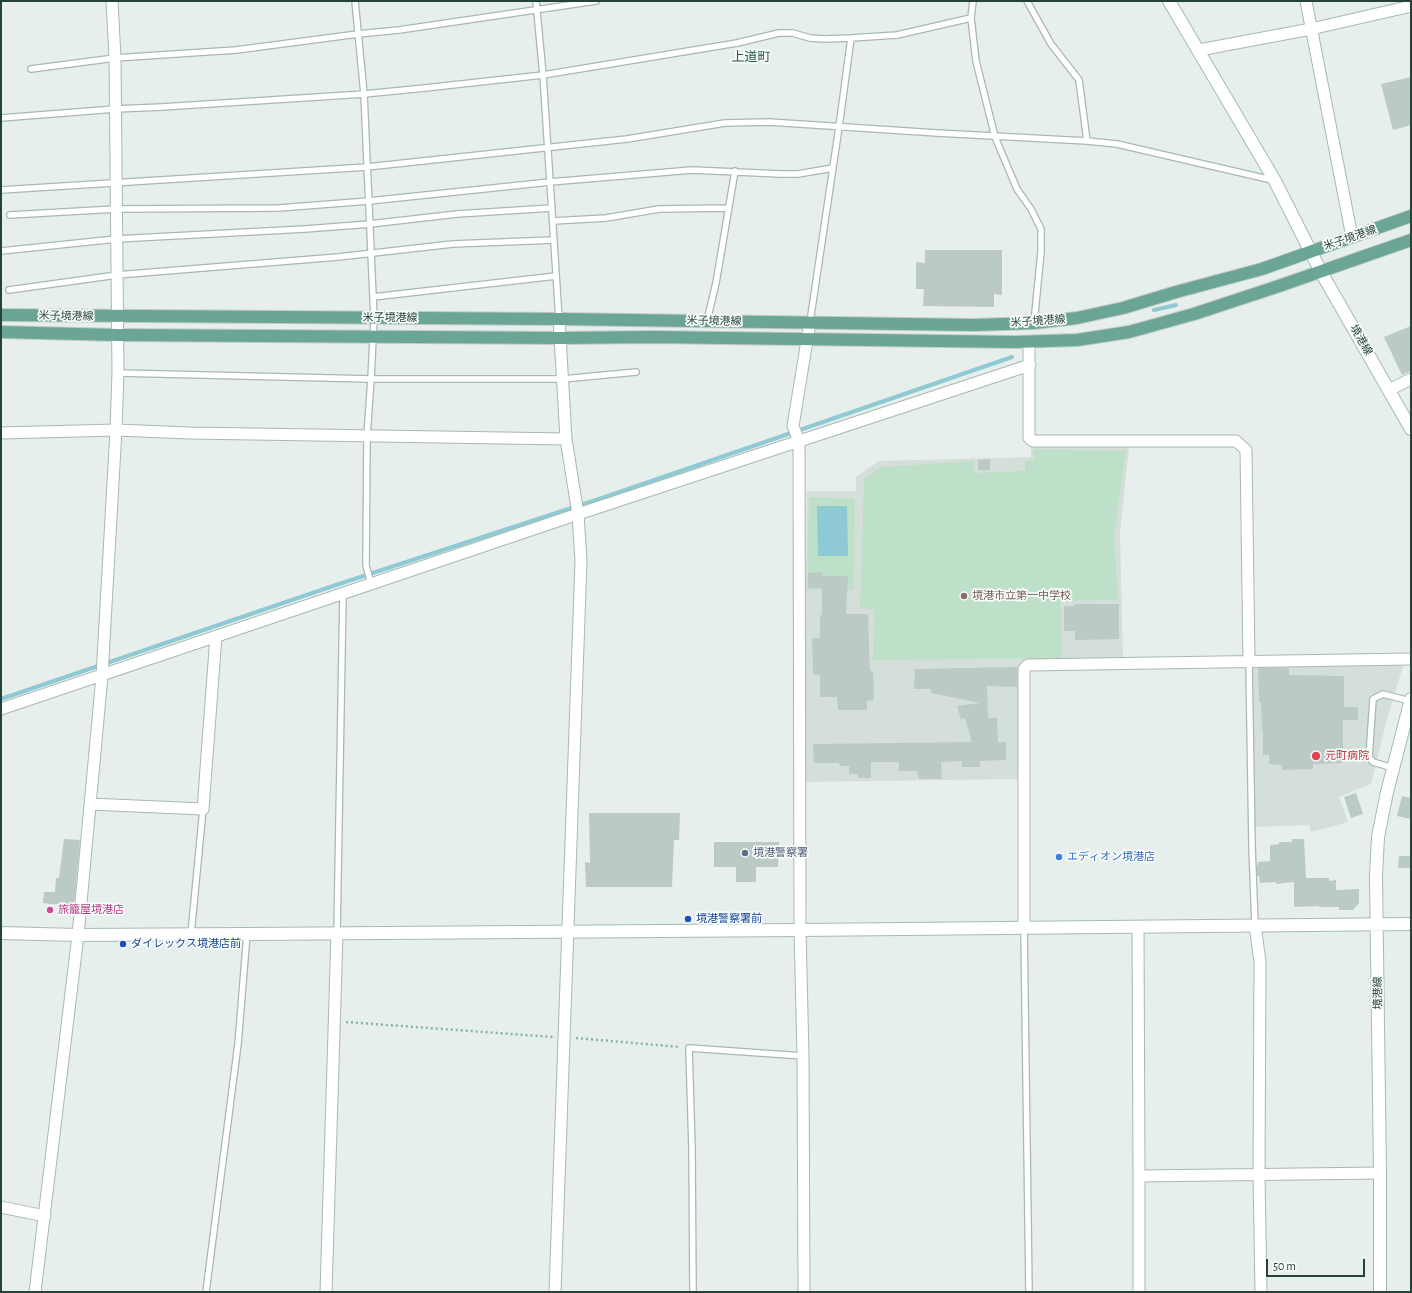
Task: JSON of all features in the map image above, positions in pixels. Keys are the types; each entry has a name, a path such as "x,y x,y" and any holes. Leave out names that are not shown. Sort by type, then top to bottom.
{"main road":[{"name":"米子境港線","path":"1,315 374,317 974,325 1034,323 1077,318 1123,308 1262,269 1411,216"},
{"name":"米子境港線","path":"1,332 117,335 560,338 652,337 1029,342 1077,340 1129,332 1194,314 1321,272 1411,240"}],"street":[{"path":"35,1292 78,935 102,676 118,373 115,58 112,1"},
{"name":"境港線","path":"1169,1 1275,181 1310,252 1411,429"},
{"path":"1306,1 1352,237"},
{"path":"1199,50 1311,29 1411,6"},
{"path":"555,1292 567,931 582,561 578,514 566,439 559,319"},
{"path":"804,1292 800,930 799,441 793,426 810,322"},
{"path":"1029,342 1029,438 1033,441 1236,442 1246,450 1249,661"},
{"path":"1,709 578,514 1030,365"},
{"path":"1389,390 1411,379"},
{"path":"1,433 116,430 190,433 566,439"},
{"path":"90,804 203,809 216,636"},
{"path":"1024,928 1024,669 1028,665 1411,660"},
{"name":"境港線","path":"1380,1292 1378,924 1376,876 1378,838 1393,768 1411,700"},
{"path":"1,933 78,935 337,934 1411,924"},
{"path":"1255,926 1260,962 1261,1292"},
{"path":"1138,927 1139,1292"},
{"path":"326,1292 337,934"},
{"path":"1139,1176 1380,1173"},
{"path":"1,1207 45,1216"}],"lane":[{"path":"355,1 364,94 374,317 367,436 366,565 371,584"},
{"path":"536,1 543,75 559,319"},
{"path":"32,68 115,58 236,50 399,30 537,11 596,1"},
{"path":"973,1 971,18 976,61 995,136 1017,189 1031,209 1041,229 1041,252 1034,323"},
{"path":"1027,1 1051,44 1079,80 1087,141"},
{"path":"1,118 115,109 364,94 543,75 737,43 779,33 825,39 897,35 971,18"},
{"path":"810,322 840,128 851,38"},
{"path":"1,190 367,168 627,139 725,123 769,122 840,128 1087,141 1116,144 1275,181"},
{"path":"10,215 116,209 279,208 369,201 550,182 692,170 798,174 833,168"},
{"path":"707,321 716,283 735,171"},
{"path":"1,251 116,239 305,229 370,224 456,214 552,208"},
{"path":"553,221 606,218 659,209 728,208"},
{"path":"9,290 117,275 371,253 453,244 554,240"},
{"path":"373,297 556,276"},
{"path":"118,373 371,379 562,379 636,372"},
{"path":"337,934 343,593"},
{"path":"1249,661 1255,926"},
{"path":"1393,768 1373,762 1369,757 1373,699 1383,694 1411,700"},
{"path":"191,934 203,809"},
{"path":"1024,928 1029,1292"},
{"path":"206,1292 238,1044 247,934"},
{"path":"693,1292 692,1149 689,1048 802,1056"}],"path":[{"path":"334,1022 564,1037 689,1048"}],"shaded area":[{"name":"境港市立第一中学校","path":"1031,447 1129,447 1120,534 1123,658 1022,663 1022,769 1017,771 1017,779 803,782 807,491 856,491 856,477 879,461 1031,457"},
{"name":"元町病院","path":"1253,666 1403,666 1385,727 1371,784 1339,797 1348,822 1311,832 1309,825 1254,827"}],"green space":[{"path":"1034,449 1126,451 1114,536 1118,600 1061,601 1061,658 873,660 874,610 860,608 864,480 881,467 974,461 974,473 1025,471 1025,461 1034,460"},
{"path":"809,497 855,499 854,590 807,590"}],"water":[{"path":"817,506 847,506 848,556 818,556"}],"building":[{"path":"1411,77 1411,125 1393,130 1381,84"},
{"path":"925,250 1002,250 1002,295 994,294 994,307 923,306 924,289 916,289 916,262 925,263"},
{"path":"1411,326 1411,371 1402,375 1384,337"},
{"path":"990,459 990,470 978,470 978,460"},
{"path":"822,572 822,576 848,576 846,614 868,614 870,671 873,671 874,700 867,701 867,710 838,710 837,697 820,697 820,675 813,674 812,638 820,638 822,588 808,588 808,573"},
{"path":"1074,604 1119,604 1119,639 1075,640 1075,631 1064,631 1064,606 1074,606"},
{"path":"1017,667 1017,687 987,686 988,718 997,718 998,742 1006,742 1006,760 980,761 980,767 962,767 962,761 941,762 942,779 919,779 917,771 899,771 899,762 871,762 871,778 858,778 858,774 849,774 849,766 840,766 839,763 814,763 813,744 972,742 965,718 961,719 957,706 980,703 931,693 931,689 914,689 915,669"},
{"path":"1258,668 1289,668 1289,675 1344,676 1344,707 1358,707 1358,720 1343,720 1343,763 1313,764 1313,769 1282,770 1282,765 1269,764 1269,755 1263,755 1263,730 1261,702 1259,702"},
{"path":"1356,793 1363,814 1351,818 1344,797"},
{"path":"1402,796 1411,798 1411,819 1397,816"},
{"path":"589,813 680,813 679,840 674,840 672,887 586,887 585,862 590,863"},
{"path":"64,839 80,840 74,906 72,906 71,912 61,911 61,905 43,903 44,892 55,892 56,878 59,878"},
{"path":"1292,839 1304,839 1306,878 1329,878 1329,881 1336,880 1336,890 1359,889 1359,903 1353,910 1339,910 1339,907 1294,907 1294,882 1276,884 1276,882 1260,883 1259,876 1257,876 1257,865 1258,862 1270,861 1270,845 1279,844 1279,842 1292,842"},
{"path":"714,842 779,842 778,867 756,867 756,882 736,882 736,867 714,867"},
{"path":"1399,856 1411,856 1411,868 1398,868"}],"waterway":[{"path":"1154,310 1176,305"},
{"path":"1,699 333,586 602,498 1012,357"}],"place":[{"name":"境港市立第一中学校","path":"964,596"},
{"name":"元町病院","path":"1316,756"},
{"name":"境港警察署","path":"745,853"},
{"name":"エディオン境港店","path":"1059,857"},
{"name":"旅籠屋境港店","path":"50,910"},
{"name":"境港警察署前","path":"688,919"},
{"name":"ダイレックス境港店前","path":"123,944"}],"district":[{"name":"上道町","path":"751,57"}]}
